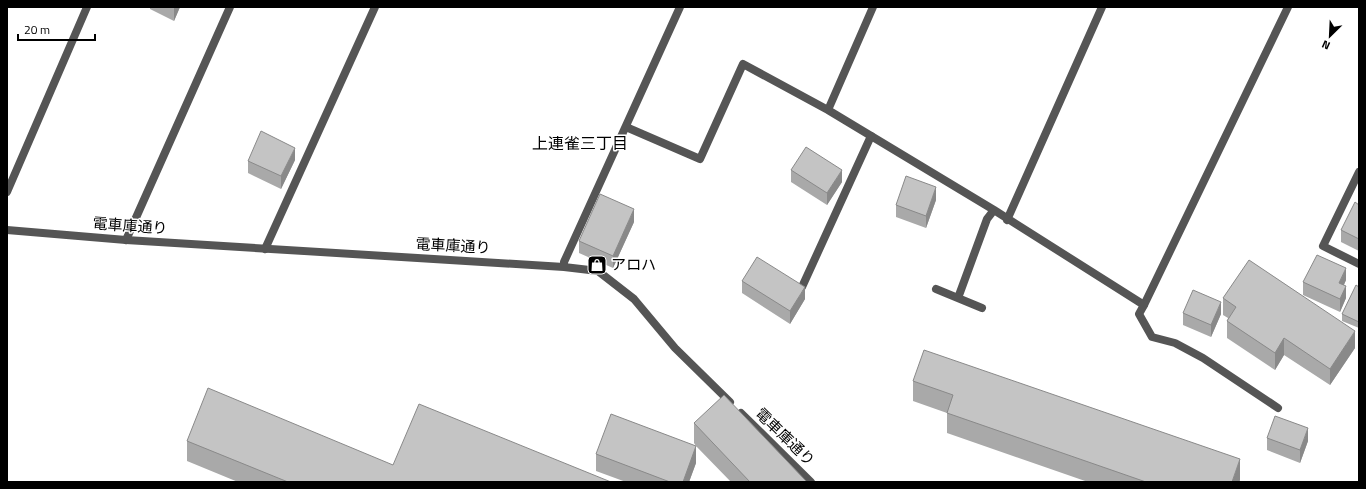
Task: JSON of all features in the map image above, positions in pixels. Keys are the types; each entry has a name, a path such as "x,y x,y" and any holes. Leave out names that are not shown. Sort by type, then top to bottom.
{"street":[{"path":"7,192 87,7"},
{"path":"126,240 230,7"},
{"path":"265,249 376,7"},
{"path":"564,267 564,262 680,7"},
{"path":"828,110 873,7"},
{"path":"1007,220 1102,7"},
{"path":"1278,408 1203,358 1175,343 1152,337 1139,314 1288,7"},
{"path":"626,127 700,158 743,64 828,110 994,210 1007,220 1144,305"},
{"path":"802,287 871,136"},
{"path":"1359,172 1323,246 1359,264"},
{"path":"958,298 987,219 994,210"},
{"name":"電車庫通り","path":"7,230 126,240 564,267 598,271 634,299 675,348 811,482"},
{"path":"936,289 982,308"}],"building":[{"path":"261,131 295,148 281,176 248,161"},
{"path":"806,147 842,170 827,193 791,170"},
{"path":"906,176 936,187 926,216 896,205"},
{"path":"600,194 634,209 613,256 579,241"},
{"path":"1355,202 1359,205 1359,239 1341,230"},
{"path":"1317,255 1346,268 1339,283 1346,286 1340,299 1303,282"},
{"path":"757,257 805,287 790,311 742,281"},
{"path":"1249,260 1355,331 1330,369 1284,338 1275,353 1227,321 1236,307 1223,298"},
{"path":"1356,285 1359,287 1359,322 1342,314"},
{"path":"1193,290 1221,302 1211,325 1183,313"},
{"path":"924,350 1240,459 1232,482 1146,482 947,413 953,395 913,381"},
{"path":"208,388 393,465 419,404 611,482 288,482 187,441"},
{"path":"724,395 807,482 750,482 694,423"},
{"path":"611,414 696,446 683,482 670,482 596,454"},
{"path":"1275,416 1308,428 1300,450 1267,438"}],"place":[{"name":"アロハ","path":"597,265"}],"district":[{"name":"上連雀三丁目","path":"580,143"}]}
